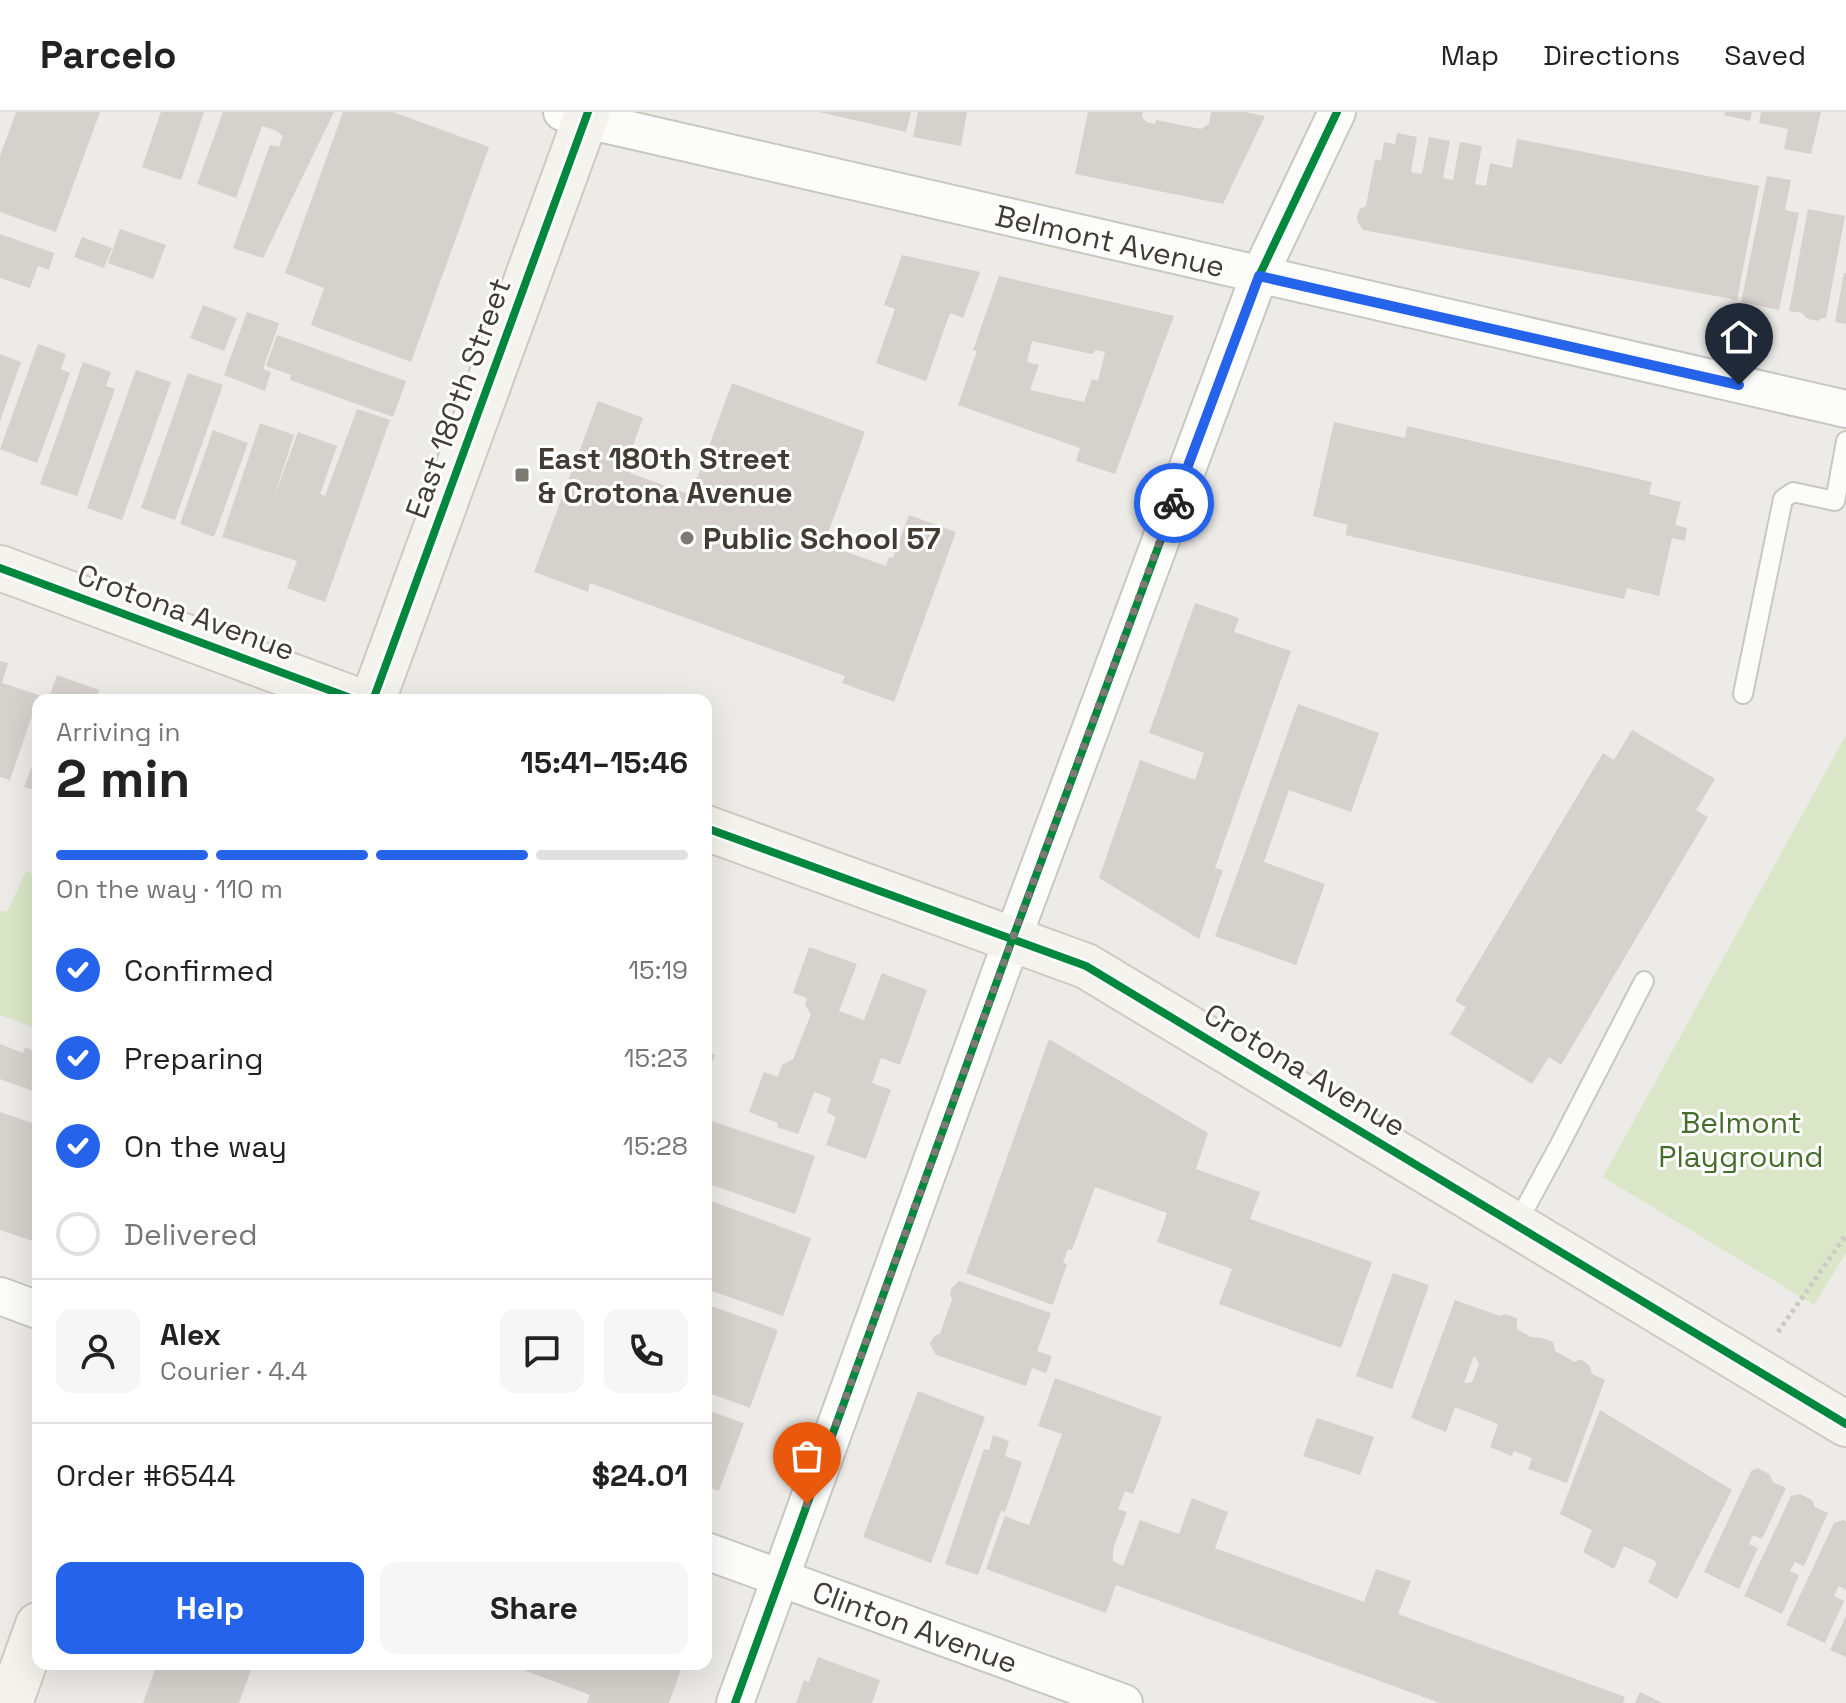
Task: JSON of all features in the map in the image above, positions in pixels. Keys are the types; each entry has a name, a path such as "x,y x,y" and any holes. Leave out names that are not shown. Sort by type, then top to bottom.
{"street":[{"path":"735,1703 1012,940 1259,276 1337,112"},
{"name":"Belmont Avenue","path":"579,115 1259,276 1846,409"},
{"name":"East 180th Street","path":"375,694 579,115"},
{"name":"Crotona Avenue","path":"0,568 340,694"},
{"name":"Crotona Avenue","path":"712,830 1086,966 1846,1424"},
{"path":"0,1296 32,1308"},
{"name":"Clinton Avenue","path":"712,1553 1124,1703"},
{"path":"10,1703 32,1642"}],"lane":[{"path":"1743,694 1783,499 1793,492 1840,502 1846,441"},
{"path":"1516,1225 1644,981"}],"path":[{"path":"1778,1332 1846,1235"}],"green space":[{"name":"Belmont Playground","path":"1846,735 1846,1253 1814,1305 1603,1177"},
{"path":"26,871 32,874 32,1027 0,1015 0,910 7,912"}],"building":[{"path":"16,112 100,112 56,232 0,212 0,156"},
{"path":"161,112 204,112 181,180 142,167"},
{"path":"223,112 334,112 263,258 233,248 270,145 279,147 283,136 262,126 236,198 197,184"},
{"path":"343,112 393,112 489,147 411,362 311,325 324,288 285,273"},
{"path":"819,112 911,112 906,132"},
{"path":"918,112 967,112 961,146 913,137"},
{"path":"1088,112 1143,112 1142,117 1147,122 1155,124 1156,120 1201,129 1209,124 1211,112 1245,112 1265,116 1223,204 1075,174"},
{"path":"1725,112 1752,112 1750,121 1724,115"},
{"path":"1761,112 1821,112 1811,154 1784,149 1788,129 1759,123"},
{"path":"1397,133 1417,137 1411,172 1422,174 1429,137 1450,141 1443,178 1453,180 1460,142 1482,146 1475,184 1486,186 1490,163 1512,168 1517,139 1759,186 1737,300 1363,230 1357,216 1360,209 1366,206 1375,159 1381,161 1384,142 1395,144"},
{"path":"1767,176 1791,180 1785,210 1799,213 1779,310 1741,302"},
{"path":"1808,209 1845,216 1826,318 1817,321 1808,319 1802,313 1789,311"},
{"path":"120,229 166,245 153,279 108,263"},
{"path":"0,234 54,253 49,270 38,266 30,288 0,278"},
{"path":"82,237 112,248 104,268 74,257"},
{"path":"902,255 980,272 963,318 950,313 926,381 876,363 895,309 884,305"},
{"path":"1846,273 1846,324 1835,322"},
{"path":"999,276 1174,316 1115,474 1076,461 1080,448 958,405 977,351 973,350","holes":["1032,341 1092,354 1096,350 1105,352 1098,381 1092,379 1084,402 1030,390 1039,365 1027,362"]},
{"path":"203,305 237,318 224,351 190,338"},
{"path":"247,312 279,323 263,369 271,372 265,391 224,375"},
{"path":"277,335 406,381 393,417 290,380 291,375 266,366"},
{"path":"38,344 66,354 61,369 70,373 37,463 0,449"},
{"path":"0,354 21,362 0,421"},
{"path":"83,362 111,372 106,386 115,389 77,496 40,484"},
{"path":"136,370 171,382 122,520 87,508"},
{"path":"188,373 223,385 175,520 141,508"},
{"name":"Public School 57","path":"732,383 865,432 824,544 886,566 889,557 893,558 909,515 956,532 894,702 842,683 845,676 590,583 588,592 534,572 598,401 643,418 627,462 633,464 630,473 691,495"},
{"path":"357,409 390,420 325,602 287,588 297,561 222,537 260,423 294,435 273,501 298,432 337,446 320,494 325,496"},
{"path":"1334,422 1405,438 1407,426 1652,482 1649,494 1681,502 1675,525 1687,528 1685,541 1672,538 1659,596 1627,588 1624,599 1345,535 1348,525 1313,516"},
{"path":"213,430 248,443 214,537 180,524"},
{"path":"1195,603 1239,618 1234,632 1291,651 1215,868 1223,870 1199,939 1099,878 1140,760 1195,780 1204,753 1149,733"},
{"path":"0,661 8,663 2,683 36,694 32,694 32,716 10,780 0,777"},
{"path":"57,675 99,690 97,694 50,694"},
{"path":"1298,704 1379,733 1351,812 1289,790 1264,862 1325,884 1296,965 1215,936"},
{"path":"1632,730 1715,779 1696,810 1708,817 1561,1065 1549,1057 1532,1084 1450,1034 1466,1007 1455,1001 1603,753 1614,760"},
{"path":"32,766 32,789 24,787"},
{"path":"809,947 857,964 839,1011 864,1020 882,973 927,990 900,1065 881,1058 872,1083 891,1090 866,1159 826,1145 836,1117 827,1112 831,1098 814,1092 798,1134 749,1112 764,1072 778,1077 782,1065 793,1059 811,1014 805,1005 807,998 793,993"},
{"path":"1049,1039 1208,1133 1196,1169 1260,1192 1250,1219 1372,1262 1341,1348 1219,1304 1232,1269 1157,1242 1167,1213 1095,1187 1072,1250 1068,1249 1063,1263 1067,1264 1053,1305 966,1273"},
{"path":"0,1044 23,1053 25,1047 32,1050 32,1091 0,1079"},
{"path":"0,1112 32,1123 32,1241 0,1230"},
{"path":"712,1121 815,1156 795,1214 712,1185"},
{"path":"712,1201 811,1238 783,1316 712,1291"},
{"path":"1393,1273 1429,1285 1392,1389 1356,1376"},
{"path":"959,1281 1051,1313 1037,1351 1052,1356 1046,1373 1032,1368 1026,1386 936,1355 930,1344 934,1336 940,1334 952,1299 951,1289"},
{"path":"1455,1300 1500,1316 1505,1314 1517,1318 1517,1329 1531,1337 1553,1342 1555,1351 1575,1362 1581,1359 1590,1366 1592,1374 1605,1380 1567,1483 1528,1469 1532,1458 1514,1451 1512,1456 1490,1447 1498,1424 1455,1407 1446,1432 1411,1418","holes":["1474,1356 1479,1364 1472,1382 1464,1383"]},
{"path":"712,1306 778,1330 750,1408 712,1394"},
{"path":"1055,1378 1162,1417 1133,1494 1125,1491 1118,1509 1127,1512 1113,1549 1113,1561 1123,1566 1140,1520 1179,1534 1192,1498 1228,1512 1215,1548 1364,1602 1376,1569 1411,1581 1398,1614 1625,1697 1623,1703 1440,1703 1116,1585 1106,1613 986,1569 1005,1516 1029,1525 1062,1434 1038,1426"},
{"path":"918,1391 985,1417 931,1563 863,1537"},
{"path":"1600,1410 1732,1490 1677,1599 1648,1582 1657,1562 1624,1546 1614,1569 1583,1552 1592,1530 1560,1514"},
{"path":"712,1412 744,1423 719,1491 712,1488"},
{"path":"1317,1418 1374,1437 1360,1475 1303,1456"},
{"path":"993,1435 1009,1441 1005,1456 1022,1462 978,1575 945,1564 984,1449 989,1450"},
{"path":"1758,1468 1769,1474 1773,1482 1786,1488 1762,1539 1753,1535 1749,1544 1758,1548 1739,1589 1704,1572 1751,1471"},
{"path":"1800,1494 1828,1513 1804,1566 1795,1562 1790,1571 1799,1575 1782,1614 1744,1596 1791,1496"},
{"path":"1846,1521 1846,1590 1839,1586 1834,1596 1844,1601 1825,1643 1786,1625 1834,1523"},
{"path":"1846,1616 1846,1657 1830,1650"},
{"path":"818,1657 880,1680 872,1703 796,1703 804,1680 809,1682"},
{"path":"155,1670 251,1670 239,1703 143,1703"},
{"path":"523,1670 681,1670 669,1703 587,1703 590,1695"},
{"path":"1640,1692 1663,1703 1635,1703"}],"cycle path":[{"path":"375,694 588,112"},
{"path":"735,1703 1012,940 1259,276 1337,112"},
{"path":"0,568 340,694"},
{"path":"712,830 1086,966 1846,1424"}],"way so far":[{"path":"807,1504 1174,503"}],"place":[{"name":"East 180th Street & Crotona Avenue","path":"522,475"},
{"name":"Public School 57","path":"687,538"}],"route":[{"path":"1174,503 1259,276 1739,385"}]}
